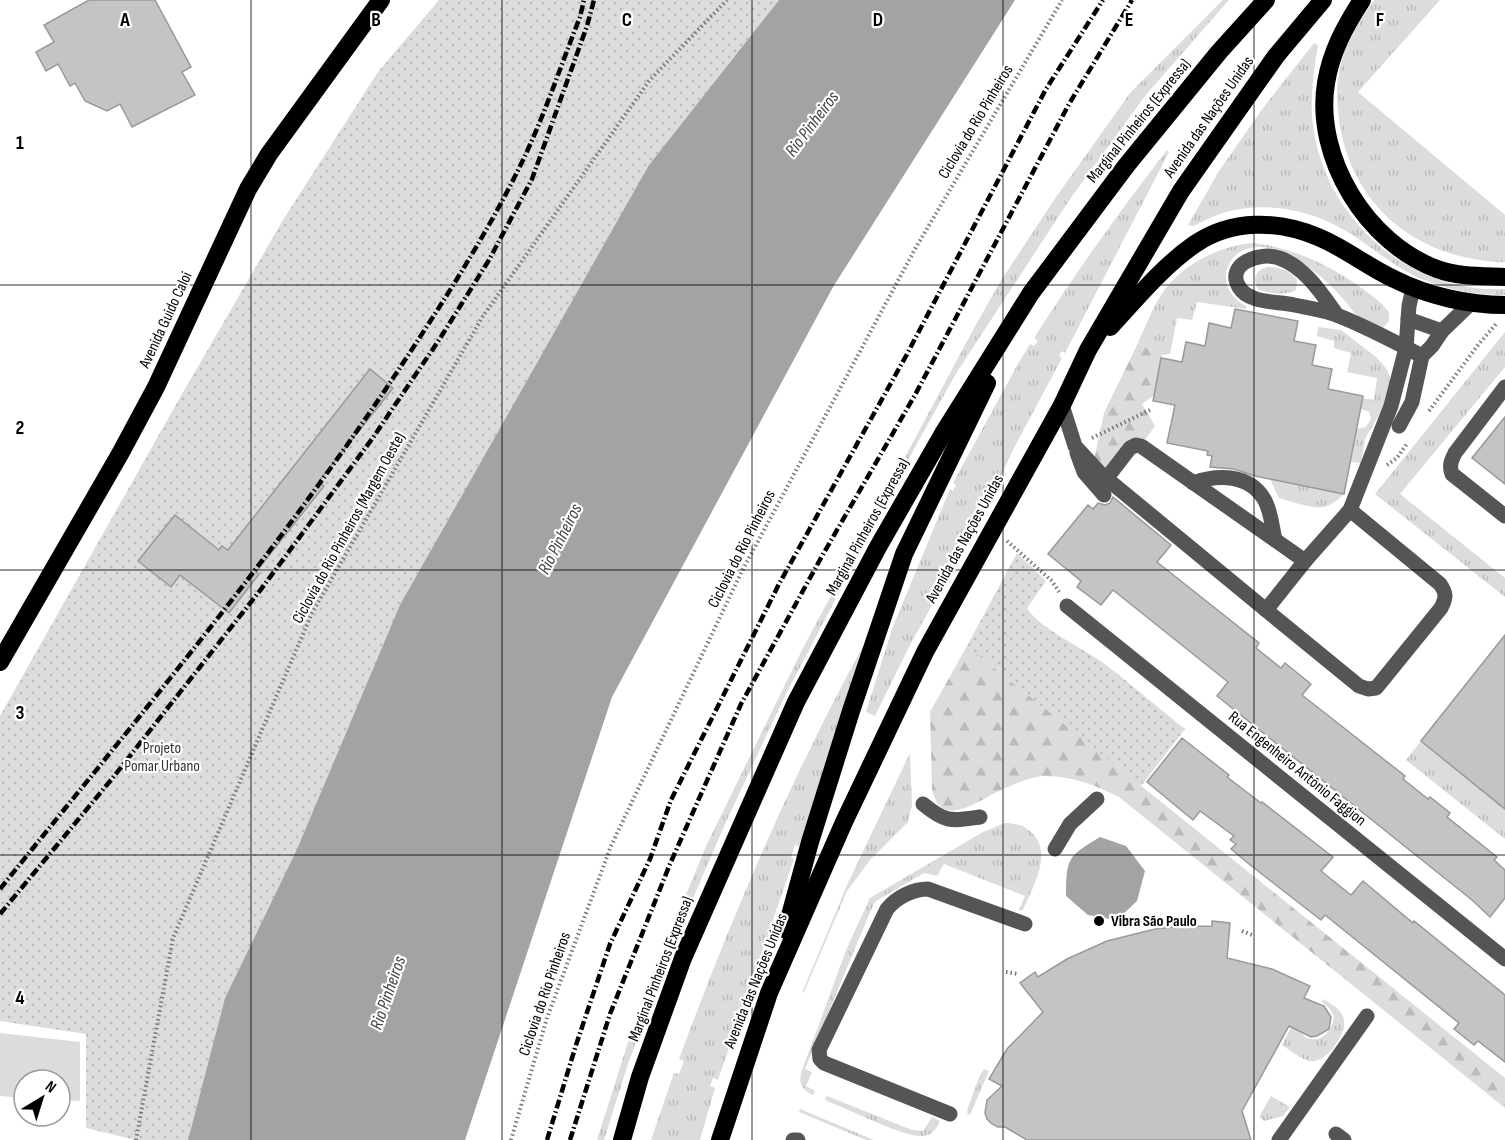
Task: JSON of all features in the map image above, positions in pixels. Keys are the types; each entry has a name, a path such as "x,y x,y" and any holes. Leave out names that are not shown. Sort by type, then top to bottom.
{"highway":[{"name":"Marginal Pinheiros (Expressa)","path":"622,1140 640,1077 683,958 796,702 878,546 944,432 1031,293 1126,166 1219,52 1266,0"},
{"name":"Avenida das Nações Unidas","path":"720,1140 769,993 843,822 925,652 1062,405 1088,350 1181,191 1276,56 1323,0"},
{"path":"1362,0 1332,53 1325,85 1326,128 1334,162 1339,172 1354,200 1381,234 1412,256 1438,270 1466,276 1505,277"},
{"name":"Avenida Guido Caloi","path":"0,662 156,387 248,189 269,154 380,1"},
{"path":"1088,350 1165,267 1197,243 1225,229 1253,224 1284,227 1319,237 1392,279 1413,288 1486,305 1502,313"},
{"path":"769,993 810,842 904,554 1031,293"}],"street":[{"path":"1337,315 1309,280 1294,266 1279,258 1268,255 1250,258 1237,273 1237,284 1251,298 1337,315 1422,356"},
{"path":"1266,610 1350,510 1391,406 1406,348 1413,288"},
{"path":"1399,426 1412,402 1422,356 1442,331 1471,303"},
{"path":"1408,320 1442,331"},
{"path":"1505,387 1455,453 1450,469 1452,474 1505,516"},
{"path":"1062,405 1084,472 1104,495"},
{"path":"1106,478 1130,448 1136,445 1146,449 1305,561"},
{"path":"1075,447 1106,478 1359,686 1368,689 1376,688 1441,608 1446,599 1446,592 1350,510"},
{"path":"1193,483 1208,477 1222,476 1254,487 1266,501 1275,540"},
{"name":"Rua Engenheiro Antônio Faggion","path":"1067,606 1505,959"},
{"path":"1055,849 1070,824 1097,799"},
{"path":"922,804 944,819 980,817"},
{"path":"950,1114 824,1063 820,1059 819,1050 887,909 896,900 915,890 928,890 1025,924"},
{"path":"1279,1140 1367,1016"},
{"path":"793,1140 798,1140"}],"path":[{"name":"Ciclovia do Rio Pinheiros (Margem Oeste)","path":"136,1140 173,938 312,612 483,316 649,81 727,0"},
{"name":"Ciclovia do Rio Pinheiros","path":"511,1140 547,1018 611,846 742,571 915,249 1062,0"},
{"path":"1429,412 1502,313"},
{"path":"1075,447 1150,410"},
{"path":"1366,470 1378,473 1397,458 1410,439"},
{"path":"992,529 1052,581 1067,606"},
{"path":"1242,931 1252,935"},
{"path":"1006,972 1018,974"}],"green space":[{"name":"Projeto Pomar Urbano","path":"439,0 779,0 649,165 298,847 225,998 188,1140 136,1140 86,1128 86,1034 0,1021 0,716 283,220 378,72"},
{"path":"1223,0 1229,0 1145,96 1070,199 957,372 920,438 785,696 725,824 669,954 628,1064 604,1140 597,1140 630,1036 653,974 707,844 803,648 973,330 1000,282 1054,200 1130,93"},
{"path":"1374,0 1440,0 1358,92 1505,215 1505,262 1469,258 1443,251 1420,240 1399,227 1381,210 1365,191 1353,169 1344,145 1339,119 1338,79 1348,44"},
{"path":"1314,43 1318,45 1312,88 1314,132 1323,165 1337,196 1357,223 1380,246 1408,266 1438,279 1471,287 1505,289 1505,295 1481,294 1433,284 1394,264 1346,231 1303,213 1257,207 1222,213 1193,226 1188,225 1219,171 1263,108"},
{"path":"1167,150 1169,152 1065,353 1062,351 1059,356 1062,358 1013,450 988,504 984,502 981,507 985,510 910,645 875,716 866,712 892,629 950,489 953,491 956,485 953,483 1030,344 1034,346 1038,341 1034,338 1065,290"},
{"path":"1253,243 1288,250 1337,272 1381,303 1389,312 1389,321 1382,329 1365,322 1332,287 1305,265 1277,250 1260,247 1246,249 1235,256 1226,276 1228,287 1234,297 1246,306 1246,309 1197,302 1192,320 1177,318 1170,354 1162,355 1138,343 1161,295 1179,274 1220,250"},
{"path":"1267,267 1280,268 1291,274 1297,280 1296,290 1277,294 1258,289 1255,282 1256,275"},
{"path":"1318,327 1341,330 1376,357 1386,368 1391,379 1383,408 1365,439 1361,463 1351,462 1357,429 1366,427 1371,419 1369,412 1361,409 1363,398 1374,400 1377,378 1347,372 1351,353 1334,348 1334,341 1317,336"},
{"path":"1505,332 1505,367 1400,494 1505,578 1505,597 1375,494"},
{"path":"1138,343 1162,355 1154,395 1142,404 1155,426 1147,437 1105,470 1094,460 1104,413"},
{"path":"1270,479 1344,494 1326,506 1307,506 1279,498"},
{"path":"1017,553 1046,581 1027,608 1033,616 1102,662 1185,729 1141,786 967,646"},
{"path":"867,643 847,709 799,846 795,845 791,857 794,859 718,1080 713,1078 710,1086 715,1088 700,1140 651,1140 674,1073 679,1074 684,1061 679,1059 741,901 811,746 863,646"},
{"path":"967,646 1505,1078 1505,1108 1119,797 1082,782 1063,777 1043,776 1003,789 962,809 952,811 944,809 937,802 932,789 930,712"},
{"path":"1421,741 1505,809 1505,839 1406,760"},
{"path":"910,753 912,805 908,822 870,860 847,891 802,993 848,883"},
{"path":"1005,823 1028,829 1039,843 1041,862 1039,872 1023,910 1019,910 1025,896 944,864 937,876 924,873 876,901 805,1069 812,1072 806,1086 815,1091 813,1095 806,1091 800,1080 801,1073 847,948 870,898 983,832"},
{"path":"1322,999 1340,1011 1344,1023 1343,1030 1332,1050 1320,1059 1311,1061 1282,1045 1293,1023 1307,1038 1317,1039 1326,1034 1334,1016"},
{"path":"0,1033 80,1042 80,1101 72,1101 72,1068 12,1068 12,1097 0,1096"},
{"path":"984,1069 989,1071 970,1115 967,1114 980,1075"},
{"path":"827,1096 912,1130 923,1131 932,1117 940,1121 936,1129 929,1134 916,1136 827,1101 825,1099"},
{"path":"1271,1096 1290,1107 1283,1116 1264,1121 1259,1117"},
{"path":"800,1109 874,1140 866,1140 799,1112"}],"water":[{"name":"Rio Pinheiros","path":"779,0 1015,0 833,287 612,697 465,1140 188,1140 225,998 298,847 400,605 649,165"},
{"path":"1100,837 1126,846 1145,871 1137,901 1117,920 1088,915 1066,896 1067,873 1071,859 1081,849"}],"building":[{"path":"89,0 155,0 191,67 182,72 195,95 132,127 120,104 107,111 85,101 75,83 70,86 58,64 46,71 36,52 54,42 44,25"},
{"path":"1235,309 1298,321 1294,341 1316,345 1312,365 1332,369 1328,389 1363,396 1344,494 1255,476 1234,469 1210,467 1212,456 1207,455 1208,451 1167,443 1175,405 1153,401 1161,358 1182,362 1186,342 1205,346 1209,323 1231,328"},
{"path":"370,369 393,388 319,481 324,486 256,572 259,574 229,613 180,575 171,587 138,561 175,515 219,550 222,546 228,550"},
{"path":"1505,417 1505,484 1472,458"},
{"path":"1113,497 1171,545 1157,562 1259,643 1256,648 1281,668 1285,663 1311,684 1302,695 1405,776 1403,779 1428,799 1430,797 1450,813 1447,817 1497,857 1494,860 1505,870 1505,898 1490,917 1472,900 1217,696 1228,682 1113,590 1101,605 1077,587 1081,581 1048,554 1088,505 1093,509 1098,503 1105,505 1110,503"},
{"path":"1505,635 1505,809 1421,741"},
{"path":"1182,738 1229,775 1227,777 1333,857 1321,871 1351,895 1363,881 1505,995 1505,1062 1478,1041 1474,1045 1454,1029 1459,1023 1325,915 1321,920 1231,849 1236,844 1230,840 1234,836 1200,811 1193,820 1147,782"},
{"path":"1212,921 1230,923 1227,958 1272,969 1310,986 1304,998 1324,1006 1331,1017 1329,1029 1317,1036 1311,1037 1289,1026 1242,1111 1251,1140 1027,1140 1005,1127 992,1124 987,1119 985,1113 987,1100 1002,1086 989,1079 1007,1049 1043,1012 1020,983 1035,972 1038,977 1067,959 1107,941 1155,929 1212,926"}],"railway":[{"path":"0,889 260,564 310,497 405,360 482,237 523,160 553,89 580,17 584,0"},
{"path":"0,914 111,780 262,588 372,439 439,340 489,260 532,179 587,26 594,0"},
{"path":"547,1140 610,944 650,859 671,800 779,584 906,356 1046,89 1103,0"},
{"path":"570,1140 610,1014 670,864 741,704 822,556 915,395 1069,104 1132,0"}],"place":[{"name":"Vibra São Paulo","path":"1099,921"}]}
